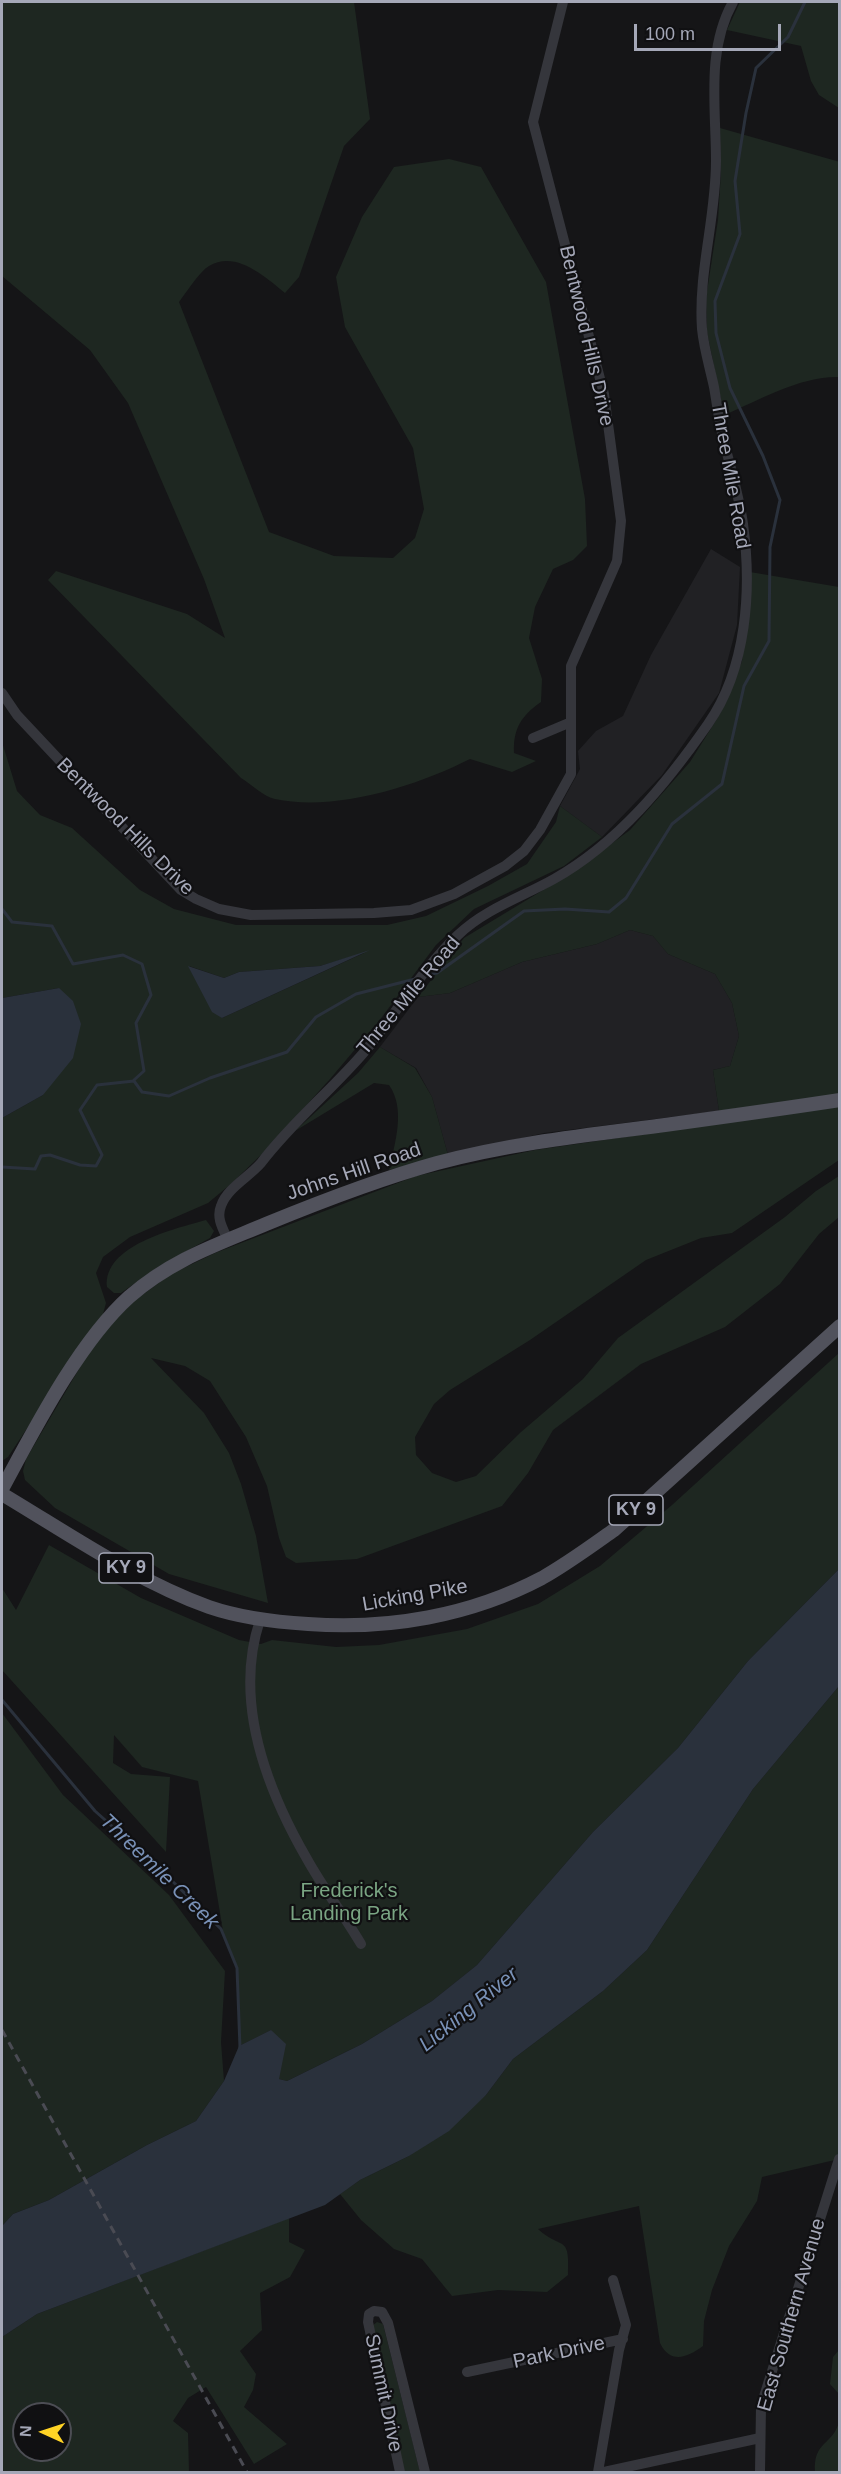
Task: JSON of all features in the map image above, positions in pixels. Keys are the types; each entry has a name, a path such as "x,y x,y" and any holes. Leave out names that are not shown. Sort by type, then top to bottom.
{"main road":[{"name":"Johns Hill Road","path":"2,1489 64,1382 106,1320 128,1298 161,1272 202,1249 352,1191 440,1162 578,1136 840,1100"},
{"name":"Licking Pike","path":"2,1494 133,1573 211,1608 260,1620 357,1626 425,1618 485,1602 541,1578 574,1559 614,1530 840,1326"}],"street":[{"name":"Bentwood Hills Drive","path":"2,693 17,715 181,890 219,909 251,915 374,913 411,910 454,894 505,866 529,847 571,774 571,666 617,561 621,521 604,394 533,122 563,2"},
{"name":"Three Mile Road","path":"228,1240 219,1218 219,1210 224,1199 255,1170 365,1051 429,967 459,934 484,916 555,879 584,860 626,823 670,776 691,749 712,718 733,674 744,621 745,555 736,492 703,336 701,296 716,181 715,62 722,26 733,2"},
{"path":"533,738 571,722"},
{"path":"260,1620 251,1649 248,1686 255,1731 266,1769 283,1815 307,1859 361,1944"},
{"name":"East Southern Avenue","path":"760,2472 761,2406 838,2159"},
{"path":"613,2280 626,2325 623,2339"},
{"name":"Summit Drive","path":"400,2472 368,2322 369,2314 374,2311 382,2312 388,2323 426,2472"},
{"name":"Park Drive","path":"467,2372 623,2339 598,2472"},
{"path":"604,2472 760,2438"}],"shaded area":[{"path":"711,549 740,567 737,625 719,693 662,775 602,837 560,806 580,769 578,751 596,731 623,716 651,655"},
{"path":"630,930 653,936 668,954 715,974 732,1003 739,1036 730,1066 713,1070 719,1111 544,1133 448,1155 432,1097 416,1068 380,1047 418,997 450,993 522,962 597,944"}],"green space":[{"path":"2,2 354,2 370,119 344,146 299,277 285,293 259,273 240,263 219,262 202,272 179,302 269,532 334,556 393,558 415,538 424,509 413,448 345,327 336,277 362,217 394,167 449,159 481,167 546,282 585,499 587,546 573,560 553,569 535,607 529,638 542,679 541,702 523,718 515,737 514,753 536,761 512,772 470,759 401,787 349,799 298,802 271,798 241,778 48,580 56,571 187,614 225,638 204,579 128,403 90,350 2,276"},
{"path":"740,2 839,2 839,108 819,95 811,81 801,46 727,30"},
{"path":"720,128 840,162 839,377 810,380 724,415 707,332 706,298 718,220 721,172"},
{"path":"750,572 839,587 839,1095 719,1111 713,1070 730,1066 739,1036 732,1003 715,974 668,954 653,936 630,930 597,944 522,962 450,993 418,997 464,938 573,872 630,830 690,762 720,714 742,661"},
{"path":"2,742 17,791 40,815 72,828 140,890 174,909 236,925 387,925 426,916 527,864 556,822 560,806 602,837 564,866 474,909 436,945 379,1021 330,1079 265,1151 232,1183 208,1203 130,1237 103,1257 96,1273 106,1303 103,1314 8,1457 2,1461 2,1118 43,1095 59,988 2,998","holes":["364,953 222,1018 189,966 224,978 239,972 320,966"]},
{"path":"380,1047 415,1068 432,1097 448,1155 389,1170 398,1115 394,1094 389,1085 374,1083 295,1131 358,1073"},
{"path":"839,1106 839,1160 732,1233 701,1238 646,1260 530,1340 450,1390 434,1404 415,1437 416,1455 432,1473 456,1482 476,1476 521,1432 583,1379 618,1338 839,1176 839,1217 819,1234 780,1284 725,1327 641,1364 553,1430 528,1473 502,1506 357,1559 296,1563 286,1557 279,1538 267,1486 246,1437 210,1381 185,1366 151,1358 204,1413 229,1453 241,1484 256,1536 268,1603 169,1574 55,1508 25,1480 23,1471 26,1459 86,1357 111,1324 134,1301 171,1274 215,1253 416,1176 535,1150"},
{"path":"206,1220 214,1231 210,1238 158,1267 121,1293 114,1293 107,1287 109,1272 116,1260 128,1250 160,1234"},
{"name":"Frederick's Landing Park","path":"839,1353 839,1569 748,1661 678,1748 593,1832 477,1965 432,2001 362,2044 287,2081 279,2079 271,2030 239,2046 237,1968 224,1937 198,1781 142,1767 114,1735 113,1763 131,1774 170,1777 166,1852 2,1670 2,1588 16,1610 49,1545 141,1598 239,1640 261,1644 272,1640 336,1647 379,1645 467,1629 538,1604 600,1566 672,1505"},
{"path":"839,1686 839,2159 762,2177 757,2201 729,2246 712,2290 704,2321 703,2346 691,2354 674,2356 664,2350 660,2343 639,2206 538,2229 546,2236 563,2244 568,2253 568,2275 547,2292 498,2290 452,2296 422,2259 394,2249 361,2220 340,2194 360,2180 409,2156 486,2095 513,2059 603,1991 647,1950 753,1789"},
{"path":"2,1713 63,1795 169,1895 225,1971 221,2042 224,2081 196,2121 147,2145 49,2200 13,2214 2,2226 3,1999"},
{"path":"289,2218 289,2242 305,2250 290,2277 260,2293 262,2330 240,2351 256,2374 253,2390 244,2407 287,2444 254,2464 206,2387 188,2398 173,2421 188,2433 189,2472 2,2472 2,2337 37,2314"},
{"path":"377,2322 383,2324 420,2472 404,2472 372,2326"},
{"path":"839,2350 839,2394 830,2384 833,2357"},
{"path":"839,2422 839,2472 815,2472 817,2454"}],"water":[{"path":"370,950 222,1018 212,1012 188,966 224,978 239,972 320,966"},
{"path":"59,988 73,1001 81,1024 73,1058 43,1095 2,1118 2,998"},
{"name":"Licking River","path":"839,1569 839,1686 753,1789 647,1950 603,1991 513,2059 486,2095 449,2131 409,2156 360,2180 325,2205 37,2314 2,2337 2,2226 13,2214 49,2200 147,2145 196,2121 224,2081 239,2046 271,2030 286,2044 279,2079 287,2081 362,2044 432,2001 477,1965 593,1832 678,1748 748,1661"}],"waterway":[{"name":"Threemile Creek","path":"427,975 437,973 524,911 565,909 609,912 626,898 672,824 722,784 744,686 769,641 770,547 780,500 763,456 730,388 716,333 715,301 740,234 735,181 756,68 788,37 805,2"},
{"path":"2,909 12,922 52,926 73,964 123,955 142,964 151,995 136,1023 144,1071 134,1080"},
{"name":"Threemile Creek","path":"2,1167 35,1169 41,1156 50,1155 80,1165 96,1166 102,1155 80,1110 97,1085 134,1081 142,1092 169,1096 210,1078 287,1052 316,1017 356,994 415,979"},
{"name":"Threemile Creek","path":"2,1700 95,1811 159,1868 221,1929 237,1968 240,2048"}],"railway":[{"path":"2,2030 247,2472"}]}
